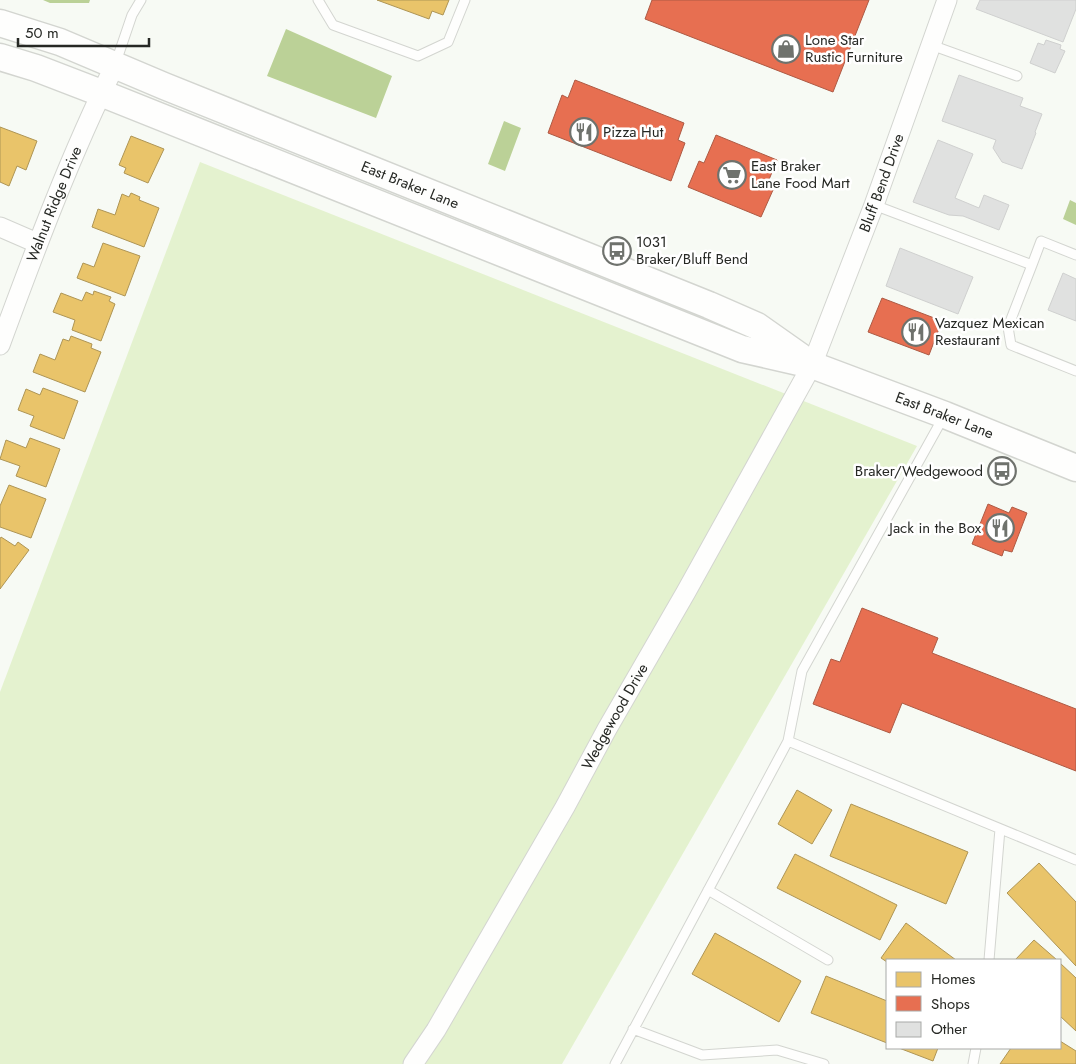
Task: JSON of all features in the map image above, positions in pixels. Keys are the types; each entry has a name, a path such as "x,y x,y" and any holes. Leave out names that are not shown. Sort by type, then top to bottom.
{"main road":[{"name":"East Braker Lane","path":"0,23 60,42 498,222 709,305 757,326 812,365"},
{"name":"East Braker Lane","path":"0,57 36,68 101,93 742,349 812,365 945,415 1076,468"}],"street":[{"name":"Bluff Bend Drive","path":"812,365 874,205 947,0"},
{"name":"Walnut Ridge Drive","path":"0,345 37,243 101,93 115,65"},
{"path":"0,228 37,243"},
{"name":"Wedgewood Drive","path":"413,1064 436,1030 565,807 812,365"}],"lane":[{"path":"115,65 132,16 141,0"},
{"path":"318,0 333,26 418,56 448,42 465,0"},
{"path":"931,45 1017,76"},
{"path":"874,205 1032,265"},
{"path":"1076,255 1041,241 1008,328 1011,345 1076,371"},
{"path":"615,1064 788,741 802,671 945,415"},
{"path":"788,741 1076,860"},
{"path":"989,959 1000,828"},
{"path":"708,890 828,960"},
{"path":"633,1029 702,1055 777,1050 824,1064"},
{"path":"973,1064 976,1049"}],"shaded area":[{"path":"43,0 90,0 89,3 50,3"},
{"path":"286,29 392,76 376,118 267,76"},
{"path":"504,121 521,128 505,171 488,164"},
{"path":"200,162 917,446 562,1064 0,1064 0,692"},
{"path":"1070,200 1076,203 1076,225 1063,219"}],"building: Homes":[{"path":"377,0 449,0 443,15 432,11 429,19"},
{"path":"0,127 37,141 26,170 17,166 9,186 0,182"},
{"path":"131,136 164,149 148,183 124,173 126,168 119,165"},
{"path":"131,193 140,197 139,200 159,208 144,247 92,227 98,209 115,215 122,194 129,197"},
{"path":"103,243 140,256 125,296 77,278 83,263 94,267"},
{"path":"94,291 111,297 109,301 115,304 101,341 72,330 75,320 53,312 61,293 82,301 86,292 93,295"},
{"path":"71,336 92,344 91,348 101,352 85,392 33,372 40,354 55,360 63,339 69,341"},
{"path":"43,388 78,401 64,439 30,426 34,416 18,410 26,389 40,395"},
{"path":"30,438 60,449 46,487 16,476 20,466 0,459 6,440 26,448"},
{"path":"9,485 46,499 31,538 0,527 0,506"},
{"path":"1,537 15,546 18,542 29,550 0,589 0,539"},
{"path":"797,790 832,810 812,844 778,824"},
{"path":"851,804 968,852 946,904 830,856"},
{"path":"795,854 897,905 880,940 777,888"},
{"path":"1039,863 1076,902 1076,966 1007,893"},
{"path":"906,923 955,959 886,959 886,961 881,958"},
{"path":"715,933 801,981 779,1022 692,974"},
{"path":"1034,940 1056,959 1016,959"},
{"path":"1061,964 1076,978 1076,1031 1061,1017"},
{"path":"826,976 886,1001 886,1043 811,1013"},
{"path":"1061,1042 1076,1051 1076,1064 1000,1064 1010,1049 1061,1049"},
{"path":"902,1049 938,1049 933,1061"}],"building: Shops":[{"name":"Lone Star Rustic Furniture","path":"652,0 869,0 833,92 645,19"},
{"path":"575,80 684,123 678,140 685,143 671,181 548,133 562,95 568,98"},
{"name":"East Braker Lane Food Mart","path":"716,135 777,160 766,187 773,190 761,217 688,187 699,161 704,163"},
{"path":"882,298 942,321 929,355 868,332"},
{"name":"Jack in the Box","path":"988,504 1009,513 1012,507 1027,513 1012,552 1004,550 1002,556 972,544"},
{"path":"862,608 938,638 932,653 1076,709 1076,771 902,703 890,733 813,704 831,659 840,662"}],"building: Other":[{"path":"980,0 1076,0 1076,9 1063,42 976,9"},
{"path":"1046,40 1061,45 1060,49 1065,51 1055,73 1030,63 1038,43 1044,45"},
{"path":"959,75 1023,98 1020,106 1042,114 1022,169 1002,162 993,148 996,140 942,121"},
{"path":"938,140 973,154 955,198 979,208 984,195 1009,205 999,230 963,216 949,215 913,202"},
{"path":"900,248 973,277 958,314 886,286"},
{"path":"1063,273 1076,279 1076,321 1048,310"}],"place":[{"name":"Lone Star Rustic Furniture","path":"786,49"},
{"name":"Pizza Hut","path":"584,132"},
{"name":"East Braker Lane Food Mart","path":"732,175"},
{"name":"1031 Braker/Bluff Bend","path":"617,251"},
{"name":"Vazquez Mexican Restaurant","path":"916,332"},
{"name":"Braker/Wedgewood","path":"1002,471"},
{"name":"Jack in the Box","path":"1000,528"}]}
